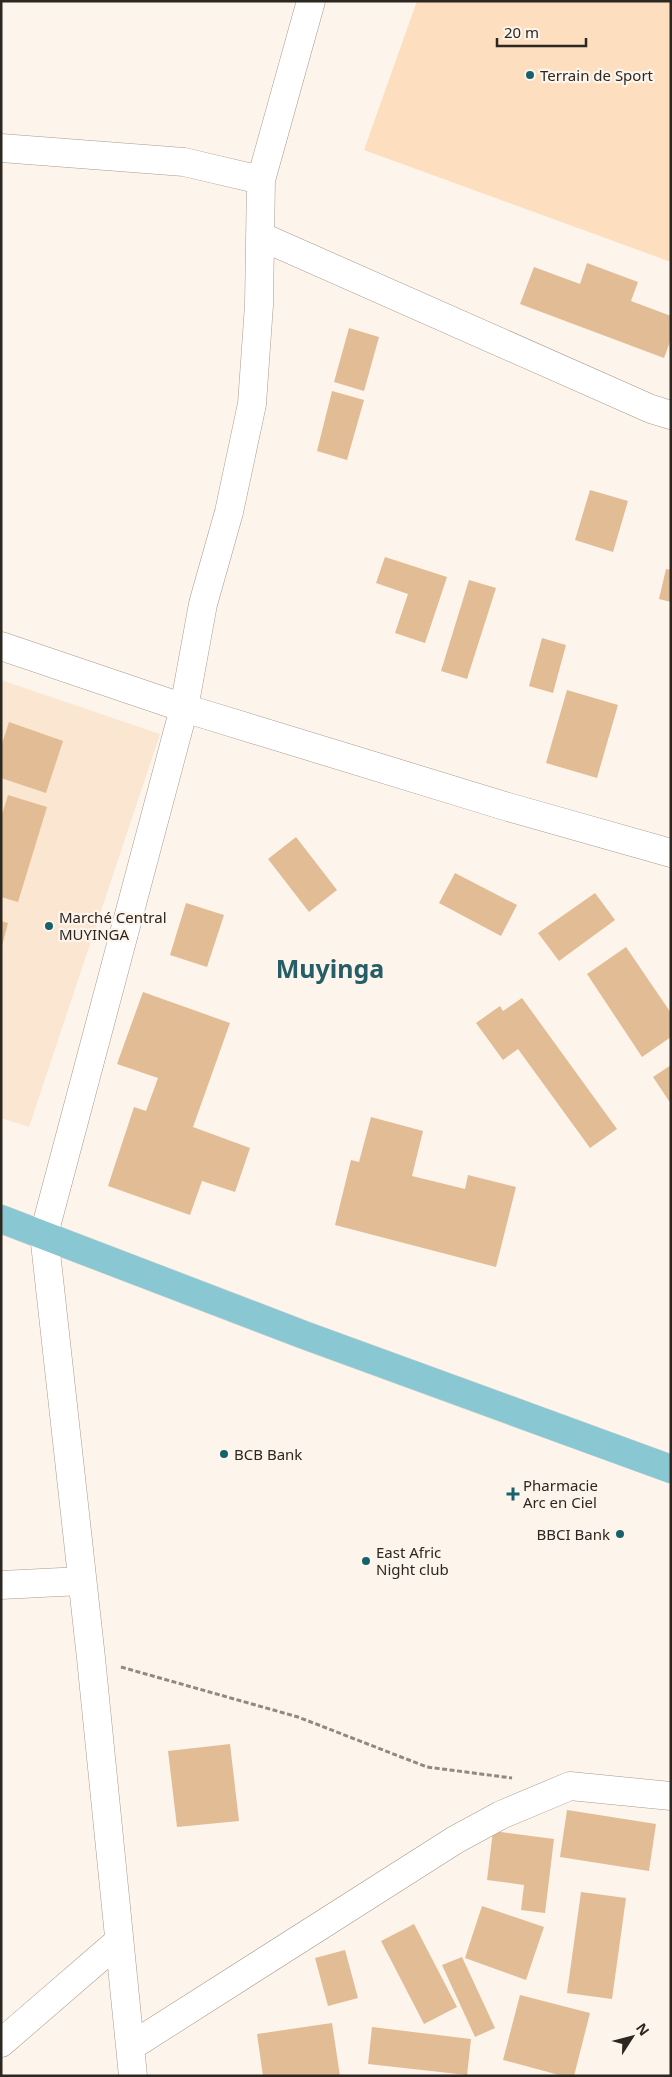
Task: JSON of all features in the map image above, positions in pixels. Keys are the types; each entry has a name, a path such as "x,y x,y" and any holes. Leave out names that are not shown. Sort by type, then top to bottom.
{"main road":[{"path":"1,1219 304,1335 671,1469"}],"street":[{"path":"133,2076 91,1658 44,1234 184,708 203,604 229,512 252,404 259,305 261,180 311,1"},
{"path":"1,148 184,162 261,180"},
{"path":"260,236 650,409 671,415"},
{"path":"1,646 184,708 508,808 671,853"},
{"path":"1,1586 82,1581"},
{"path":"130,2047 455,1840 501,1815 570,1786 671,1796"},
{"path":"1,2043 119,1941"}],"path":[{"path":"91,1658 298,1717 427,1767 513,1778"}],"shaded area":[{"name":"Terrain de Sport","path":"417,1 671,1 671,262 364,150"},
{"name":"Marché Central MUYINGA","path":"1,680 160,734 29,1127 1,1118"}],"building":[{"path":"587,263 638,282 631,301 671,316 671,339 664,358 520,304 534,267 580,284"},
{"path":"349,328 379,337 364,391 334,382"},
{"path":"332,391 364,400 347,460 317,451"},
{"path":"590,490 628,501 613,552 575,540"},
{"path":"385,557 447,577 425,643 395,633 408,594 376,583"},
{"path":"666,569 671,570 671,602 659,599"},
{"path":"469,580 496,588 467,679 441,671"},
{"path":"542,638 566,645 553,693 529,686"},
{"path":"567,690 618,705 597,778 546,763"},
{"path":"9,722 63,741 46,793 1,778 1,747"},
{"path":"8,795 47,807 18,902 1,897 1,818"},
{"path":"296,837 337,890 309,912 268,859"},
{"path":"455,873 517,905 501,936 439,903"},
{"path":"595,893 615,920 559,961 538,933"},
{"path":"186,903 224,915 207,967 170,955"},
{"path":"1,921 8,923 2,946 1,945"},
{"path":"626,947 671,1013 671,1037 642,1057 587,974"},
{"path":"143,992 230,1023 193,1127 250,1148 235,1192 202,1181 190,1215 108,1186 134,1107 146,1111 158,1078 117,1064"},
{"path":"522,998 617,1129 590,1148 518,1049 503,1060 476,1023 500,1006 503,1011"},
{"path":"671,1065 671,1104 653,1077"},
{"path":"371,1117 423,1131 412,1176 465,1189 468,1175 516,1187 496,1267 335,1225 351,1160 359,1162"},
{"path":"230,1744 239,1821 177,1827 168,1751"},
{"path":"567,1810 656,1824 649,1871 560,1857"},
{"path":"493,1831 554,1839 545,1913 521,1910 524,1885 487,1880"},
{"path":"581,1892 626,1898 612,1999 567,1993"},
{"path":"482,1906 544,1927 526,1980 465,1958"},
{"path":"414,1924 457,2007 424,2024 381,1941"},
{"path":"345,1950 358,1998 328,2006 315,1958"},
{"path":"462,1957 495,2028 475,2037 442,1965"},
{"path":"520,1995 590,2013 574,2076 563,2076 503,2060"},
{"path":"332,2023 340,2076 263,2076 257,2034"},
{"path":"372,2027 471,2039 467,2075 368,2064"}],"place":[{"name":"Terrain de Sport","path":"530,75"},
{"name":"Marché Central MUYINGA","path":"49,926"},
{"name":"BCB Bank","path":"224,1454"},
{"name":"Pharmacie Arc en Ciel","path":"513,1494"},
{"name":"BBCI Bank","path":"620,1534"},
{"name":"East Afric Night club","path":"366,1561"}],"district":[{"name":"Muyinga","path":"330,968"}]}
